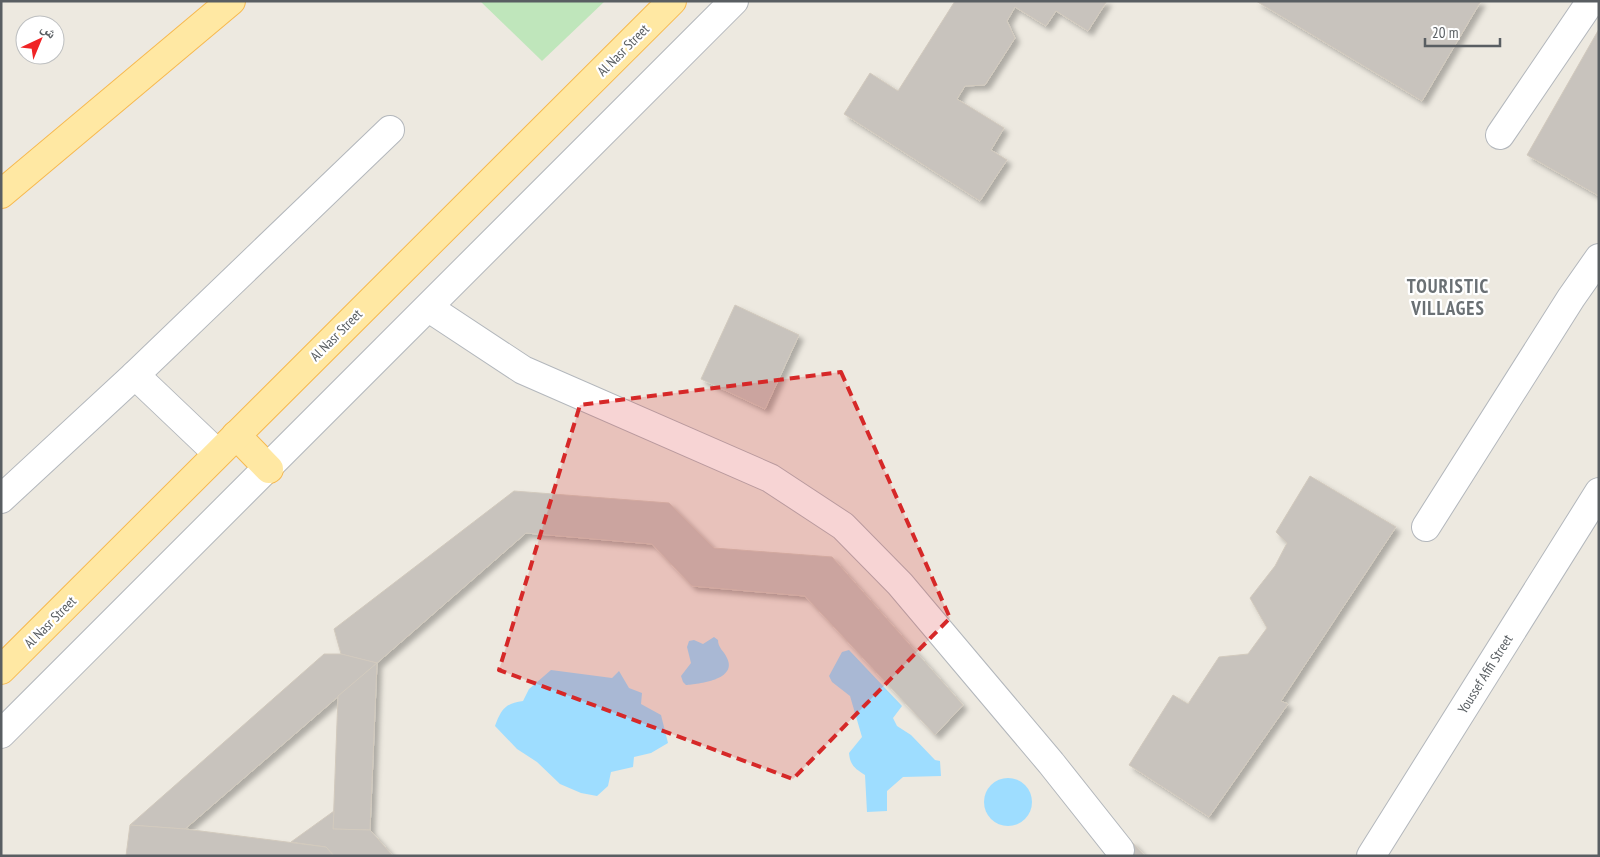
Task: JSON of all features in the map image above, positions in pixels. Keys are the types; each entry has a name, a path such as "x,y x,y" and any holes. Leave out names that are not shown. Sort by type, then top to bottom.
{"main road":[{"path":"1,194 231,1"},
{"name":"Al Nasr Street","path":"1,670 672,1"},
{"path":"236,435 269,469"}],"street":[{"path":"1,734 269,469 734,1"},
{"path":"1500,135 1591,1"},
{"path":"1,499 135,375 390,130"},
{"path":"1426,527 1571,298 1599,258"},
{"path":"429,308 522,370 770,478 843,526 912,598 1051,763 1120,850"},
{"path":"135,375 217,453"},
{"name":"Youssef Afifi Street","path":"1376,854 1599,492"}],"highlighted area":[{"path":"841,372 950,618 793,779 499,670 580,405"}],"green space":[{"path":"480,1 605,1 542,61"}],"water":[{"path":"714,637 718,640 727,658 729,665 727,671 722,676 707,682 686,685 681,676 691,663 687,647 689,641 694,640 703,644"},
{"path":"849,650 902,706 893,718 897,726 911,735 935,760 940,761 941,776 903,777 887,791 887,811 867,812 865,775 852,764 849,753 862,737 850,696 832,682 829,676 842,652"},
{"path":"551,670 612,678 619,671 629,688 642,693 641,704 661,715 668,743 651,753 634,757 633,767 611,772 608,786 597,796 581,793 560,784 537,762 517,749 495,726 504,708 523,701 529,689"},
{"path":"1008,778 1017,780 1025,785 1030,793 1032,802 1030,811 1025,819 1017,824 1008,826 999,824 991,819 986,811 984,802 986,793 991,785 999,780"}],"building":[{"path":"955,1 1107,1 1088,31 1056,11 1046,26 1015,7 1007,21 1015,38 985,85 965,86 957,99 1004,128 991,150 1007,160 980,201 844,114 870,73 898,91"},
{"path":"1256,1 1481,1 1422,101"},
{"path":"1599,29 1599,196 1527,155"},
{"path":"735,305 799,335 765,409 701,379"},
{"path":"1310,476 1396,527 1281,701 1288,704 1209,817 1129,765 1173,695 1188,704 1219,657 1248,654 1267,628 1250,598 1275,566 1287,543 1276,532"},
{"path":"514,491 669,503 714,548 832,557 963,705 935,735 805,596 692,586 652,544 526,533 377,663 341,654 334,629"},
{"path":"324,654 341,654 377,663 185,829 130,825"},
{"path":"377,663 370,830 333,829 338,696"},
{"path":"334,811 333,829 370,830 393,856 334,856 326,847 291,842"},
{"path":"130,825 185,829 326,847 334,856 126,856"},
{"path":"1131,841 1145,856 1114,856 1120,850"}],"district":[{"name":"TOURISTIC VILLAGES","path":"1448,297"}]}
